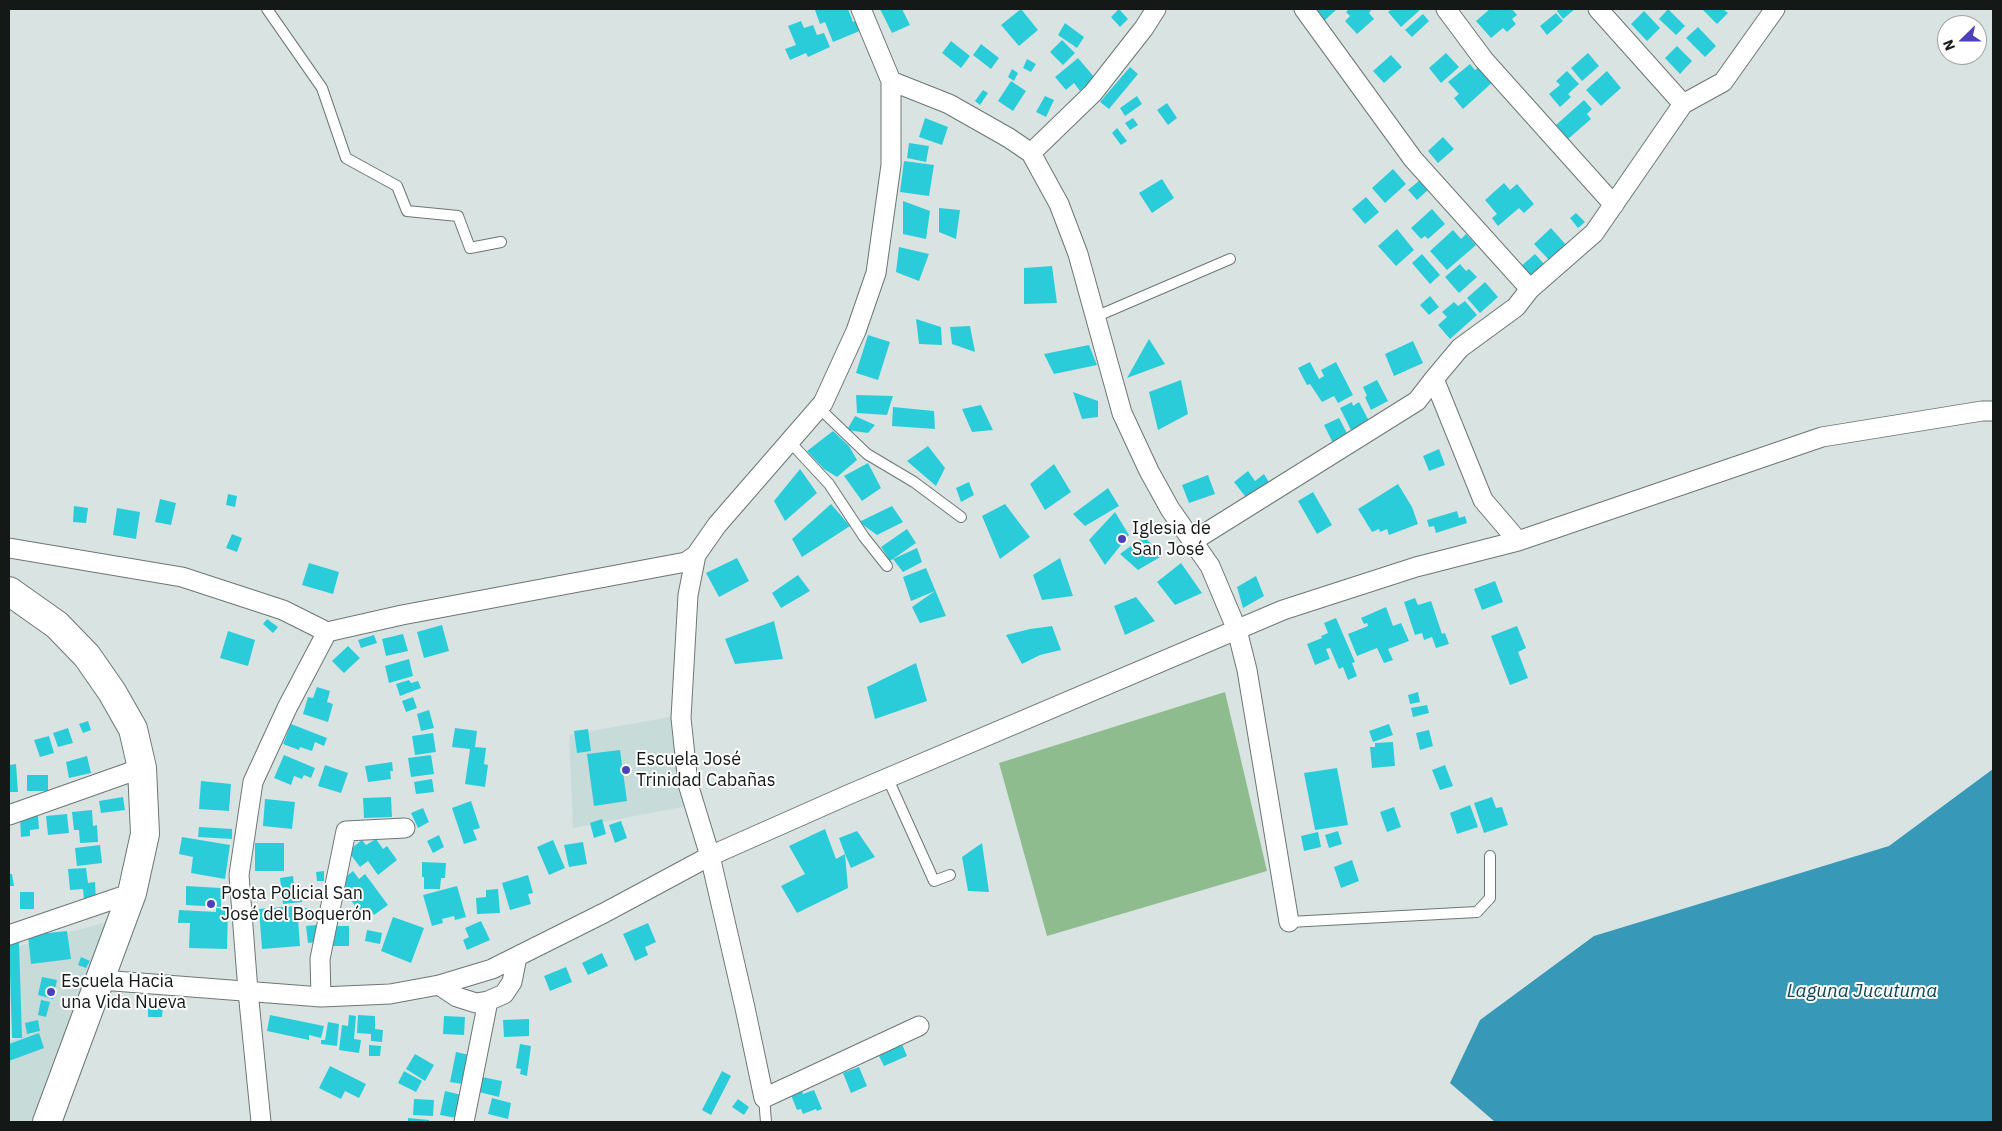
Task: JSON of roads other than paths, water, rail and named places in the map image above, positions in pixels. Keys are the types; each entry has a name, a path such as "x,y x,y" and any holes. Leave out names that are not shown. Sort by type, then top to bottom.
{"main road":[{"path":"10,589 58,625 87,656 112,692 133,729 142,768 145,834 132,893 47,1122"}],"street":[{"path":"9,548 182,577 283,610 327,632 402,615 686,562 696,555 717,525 823,403 856,331 876,273 892,165 891,81 862,9"},
{"path":"1031,153 1093,93 1144,28 1156,9"},
{"path":"1304,9 1413,159 1530,289"},
{"path":"1446,9 1484,60 1614,205"},
{"path":"1599,9 1683,104"},
{"path":"1193,541 1417,401 1460,348 1516,307 1530,289 1594,232 1683,104 1723,82 1775,9"},
{"path":"891,81 949,104 1009,138 1031,153 1059,204 1078,254 1122,413 1170,509 1210,566 1237,630 1247,670 1288,922"},
{"path":"1434,379 1483,500 1518,540"},
{"path":"101,980 321,997 390,994 439,985 492,969 604,914 710,856 850,794 1282,610 1416,567 1518,540 1822,437 1982,411 1993,411"},
{"path":"696,555 688,594 681,718 688,784 710,856 764,1098 919,1026"},
{"path":"261,1122 239,875 253,782 287,708 327,632"},
{"path":"9,815 142,768"},
{"path":"321,997 320,959 346,831 405,828"},
{"path":"9,935 132,893"},
{"path":"439,985 457,997 476,1004 488,1001 504,994 512,982 517,957"},
{"path":"464,1122 488,1001"}],"lane":[{"path":"267,9 322,88 346,158 397,186 407,211 458,216 470,248 501,242"},
{"path":"1096,317 1230,259"},
{"path":"819,408 867,454 914,482 961,517"},
{"path":"790,442 829,484 864,537 887,566"},
{"path":"888,779 934,881 950,875"},
{"path":"1288,922 1477,912 1490,898 1490,856"},
{"path":"764,1098 766,1122"}],"water":[{"name":"Laguna Jucutuma","path":"1993,769 1993,1122 1495,1122 1450,1083 1480,1020 1594,936 1889,846"}],"place":[{"name":"Iglesia de San José","path":"1122,539"},
{"name":"Escuela José Trinidad Cabañas","path":"626,770"},
{"name":"Posta Policial San José del Boquerón","path":"211,904"},
{"name":"Escuela Hacia una Vida Nueva","path":"51,992"}]}
